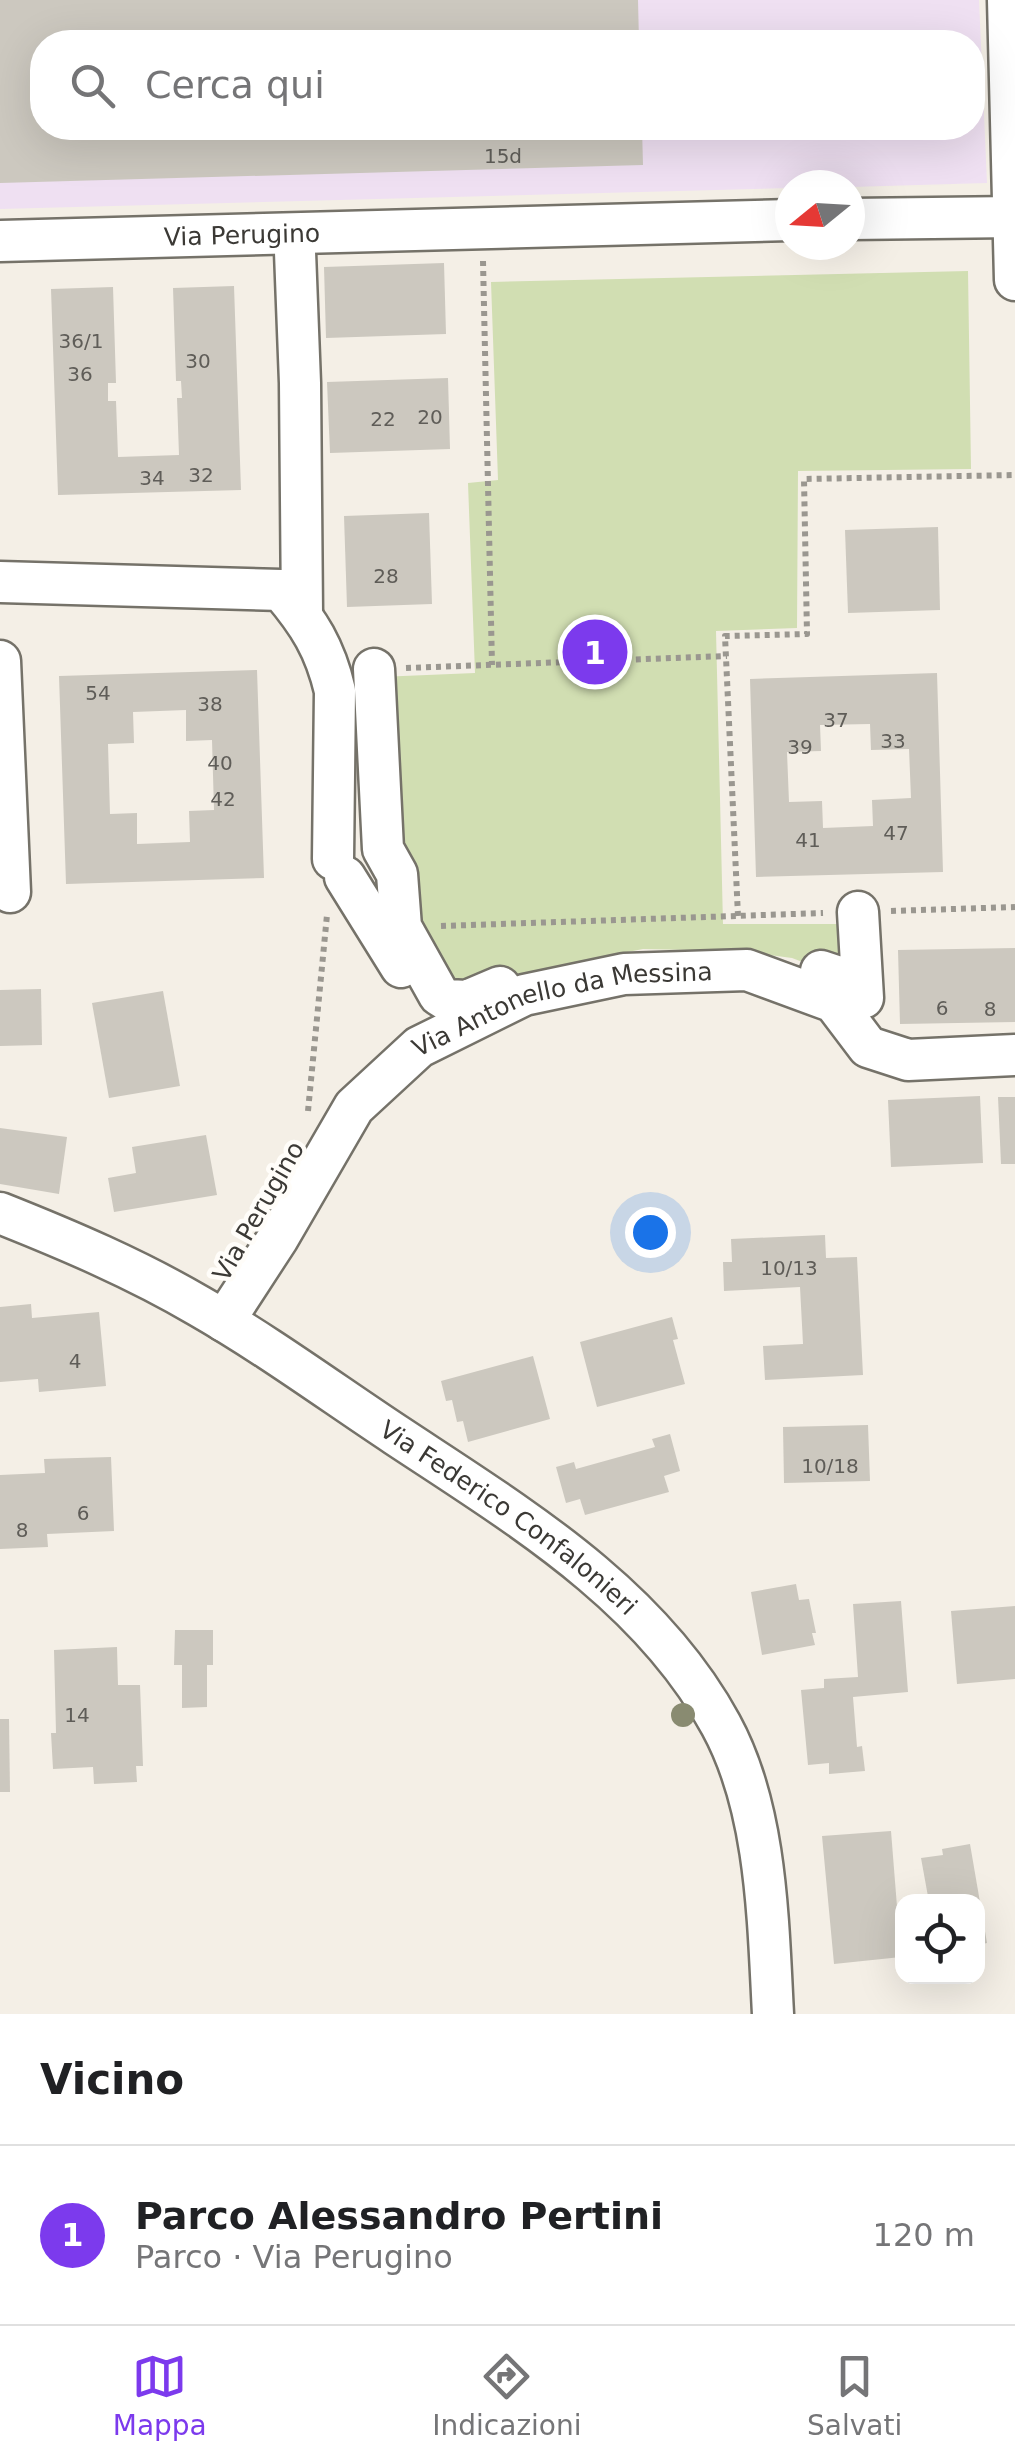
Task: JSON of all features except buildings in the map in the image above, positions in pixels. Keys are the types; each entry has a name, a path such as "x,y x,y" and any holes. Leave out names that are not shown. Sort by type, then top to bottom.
{"street":[{"path":"1008,0 1015,280"},
{"path":"865,219 1015,217"},
{"name":"Via Perugino","path":"0,241 775,220"},
{"name":"Via Perugino","path":"295,252 302,614 312,627 335,691 339,868 389,928 442,1036"},
{"path":"0,582 281,590 302,614"},
{"path":"0,661 10,892"},
{"name":"Via Perugino","path":"374,669 382,849 397,874 389,928"},
{"name":"Via Antonello da Messina","path":"389,928 439,995 447,1000 467,1001 567,966 642,952 741,953 791,960 833,975 863,998 858,912"},
{"name":"Via Antonello da Messina","path":"224,1321 278,1238 354,1107 419,1047 524,995 624,974 747,970 834,1002 868,1046 908,1060 1015,1055"},
{"name":"Via Federico Confalonieri","path":"0,1213 137,1272 224,1321 542,1535 612,1588 657,1633 692,1677 723,1727 744,1778 760,1849 773,2014"}],"path":[{"path":"482,228 492,665"},
{"path":"738,916 725,636 807,634 804,478 1015,475"},
{"path":"374,669 726,656"},
{"path":"325,932 1015,907"},
{"name":"Via Perugino","path":"306,1129 327,914"}],"shaded area":[{"path":"0,0 979,0 980,30 30,30 30,140 985,137 987,183 865,187 865,170 775,170 775,188 0,209"}],"green space":[{"path":"968,271 971,469 798,471 797,628 716,631 723,924 857,924 834,974 792,958 741,951 643,949 566,964 469,999 408,938 379,677 475,673 468,483 498,480 491,282"}],"place":[{"name":"Parco Alessandro Pertini","path":"595,652"}]}
